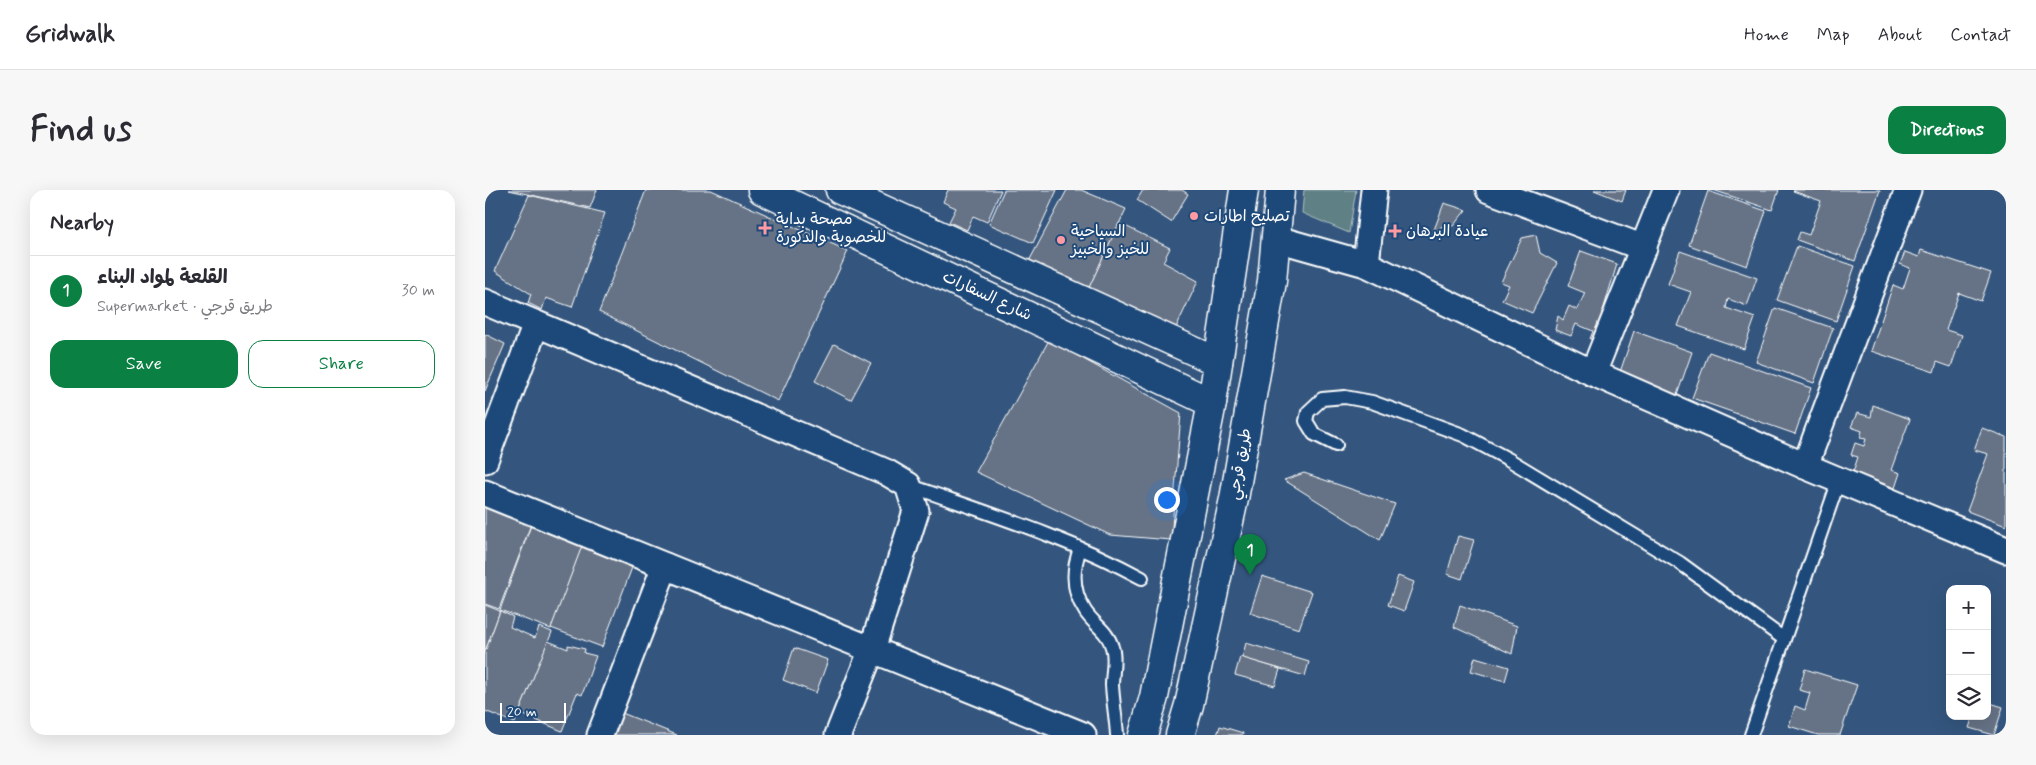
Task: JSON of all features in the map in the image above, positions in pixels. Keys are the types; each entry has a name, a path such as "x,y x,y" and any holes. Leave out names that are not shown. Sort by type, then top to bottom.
{"main road":[{"name":"شارع السفارات","path":"762,190 1212,403"},
{"path":"840,190 1218,362"},
{"path":"1143,735 1154,697 1212,403 1244,190"},
{"path":"1253,190 1280,195"},
{"name":"طريق قرجي","path":"1180,735 1189,705 1234,499 1272,281 1280,195"}],"street":[{"path":"1366,264 1373,190"},
{"path":"1489,190 1644,248"},
{"path":"1593,373 1666,190"},
{"path":"1805,466 1907,190"},
{"path":"1277,239 1366,264 1593,373 1805,466 2006,550"},
{"path":"485,302 886,472 908,485 917,511 872,649 839,735"},
{"path":"485,460 536,324"},
{"path":"485,493 1083,735"},
{"path":"600,735 665,566"}],"lane":[{"path":"1336,445 1314,434 1305,421 1308,412 1322,399 1345,397 1372,402 1403,415 1463,435 1509,459 1680,563 1784,639"},
{"path":"1751,735 1839,480"},
{"path":"908,485 1080,549 1142,578"},
{"path":"1080,549 1074,564 1073,574 1076,592 1085,611 1109,637 1113,648 1112,687 1117,735"}],"green space":[{"path":"1304,190 1356,190 1349,233 1302,213"}],"building":[{"path":"509,190 597,190 590,208"},
{"path":"646,190 711,190 848,251 778,401 599,312"},
{"path":"948,190 1001,190 987,222 973,216 967,230 949,222 956,208 943,202"},
{"path":"1004,190 1057,190 1033,243 989,224"},
{"path":"1067,190 1081,190 1126,209 1086,294 1027,265"},
{"path":"1143,190 1182,190 1188,194 1171,222 1137,200"},
{"path":"1594,190 1626,190 1622,201"},
{"path":"1713,190 1779,190 1772,210"},
{"path":"1794,190 1880,190 1855,261 1797,240 1800,232 1809,235 1821,201"},
{"path":"1708,191 1766,211 1747,266 1689,245"},
{"path":"529,195 605,213 572,307 546,298 542,310 528,303 531,294 495,271"},
{"path":"1444,203 1466,210 1453,226 1442,226 1431,238"},
{"path":"1119,223 1170,248 1163,262 1198,281 1173,334 1086,294"},
{"path":"1536,235 1540,253 1557,263 1532,313 1502,300 1509,285 1501,282 1522,238"},
{"path":"1797,246 1855,266 1836,321 1777,300"},
{"path":"1921,250 1991,273 1981,301 1959,293 1946,330 1962,335 1951,367 1937,362 1934,372 1871,351 1893,285 1903,289 1910,268 1900,264 1905,252 1919,257"},
{"path":"1581,251 1617,264 1599,324 1605,327 1598,342 1590,339 1593,331 1576,324 1571,336 1555,330 1558,316 1563,320 1569,306 1577,310 1585,293 1568,286"},
{"path":"1680,251 1757,278 1747,306 1728,299 1726,308 1755,318 1744,349 1678,326 1691,292 1668,284"},
{"path":"1775,308 1833,328 1814,383 1756,362"},
{"path":"1634,331 1692,352 1676,398 1618,378"},
{"path":"485,334 505,344 485,391"},
{"path":"1049,340 1181,413 1171,540 1110,535 976,472"},
{"path":"834,344 871,363 851,400 815,381"},
{"path":"1709,352 1811,388 1795,434 1692,398"},
{"path":"1873,405 1910,419 1891,470 1900,473 1895,488 1853,472 1858,457 1851,455 1855,443 1864,446 1866,439 1860,438 1862,431 1851,427 1857,413 1871,417"},
{"path":"1982,428 2006,437 2006,526 1967,511 1988,454 1974,450"},
{"path":"1304,473 1395,504 1380,540 1284,480"},
{"path":"485,501 533,519 499,609 485,604"},
{"path":"533,520 585,539 551,629 500,610"},
{"path":"1458,536 1474,540 1462,579 1447,574"},
{"path":"585,538 636,557 602,647 551,628"},
{"path":"1262,576 1312,592 1299,629 1250,613"},
{"path":"1398,576 1414,582 1404,611 1388,605"},
{"path":"485,605 500,611 485,652"},
{"path":"1460,605 1517,626 1512,654 1454,627"},
{"path":"500,611 513,617 510,627 535,638 539,627 552,632 515,723 485,711 485,652"},
{"path":"548,641 568,649 568,645 585,649 584,653 596,656 582,695 577,693 562,731 519,713"},
{"path":"1246,643 1309,662 1305,676 1242,658"},
{"path":"794,648 828,660 816,693 783,680"},
{"path":"1240,657 1280,669 1275,686 1235,675"},
{"path":"1475,657 1509,667 1505,681 1471,671"},
{"path":"1805,669 1857,685 1840,735 1818,735 1789,726 1795,706 1805,710 1810,693 1799,690"},
{"path":"1991,703 2003,707 1994,735 1969,728 1972,720 1991,720"},
{"path":"622,713 677,735 613,735"},
{"path":"1220,726 1243,733 1242,735 1217,735"}],"place":[{"name":"تصليح اطارات","path":"1194,216"},
{"name":"مصحة بداية للخصوبة والدكورة","path":"765,228"},
{"name":"عيادة البرهان","path":"1395,231"},
{"name":"السياحية للخبز والخبيز","path":"1061,240"},
{"name":"القلعة لمواد البناء","path":"1250,575"}]}
